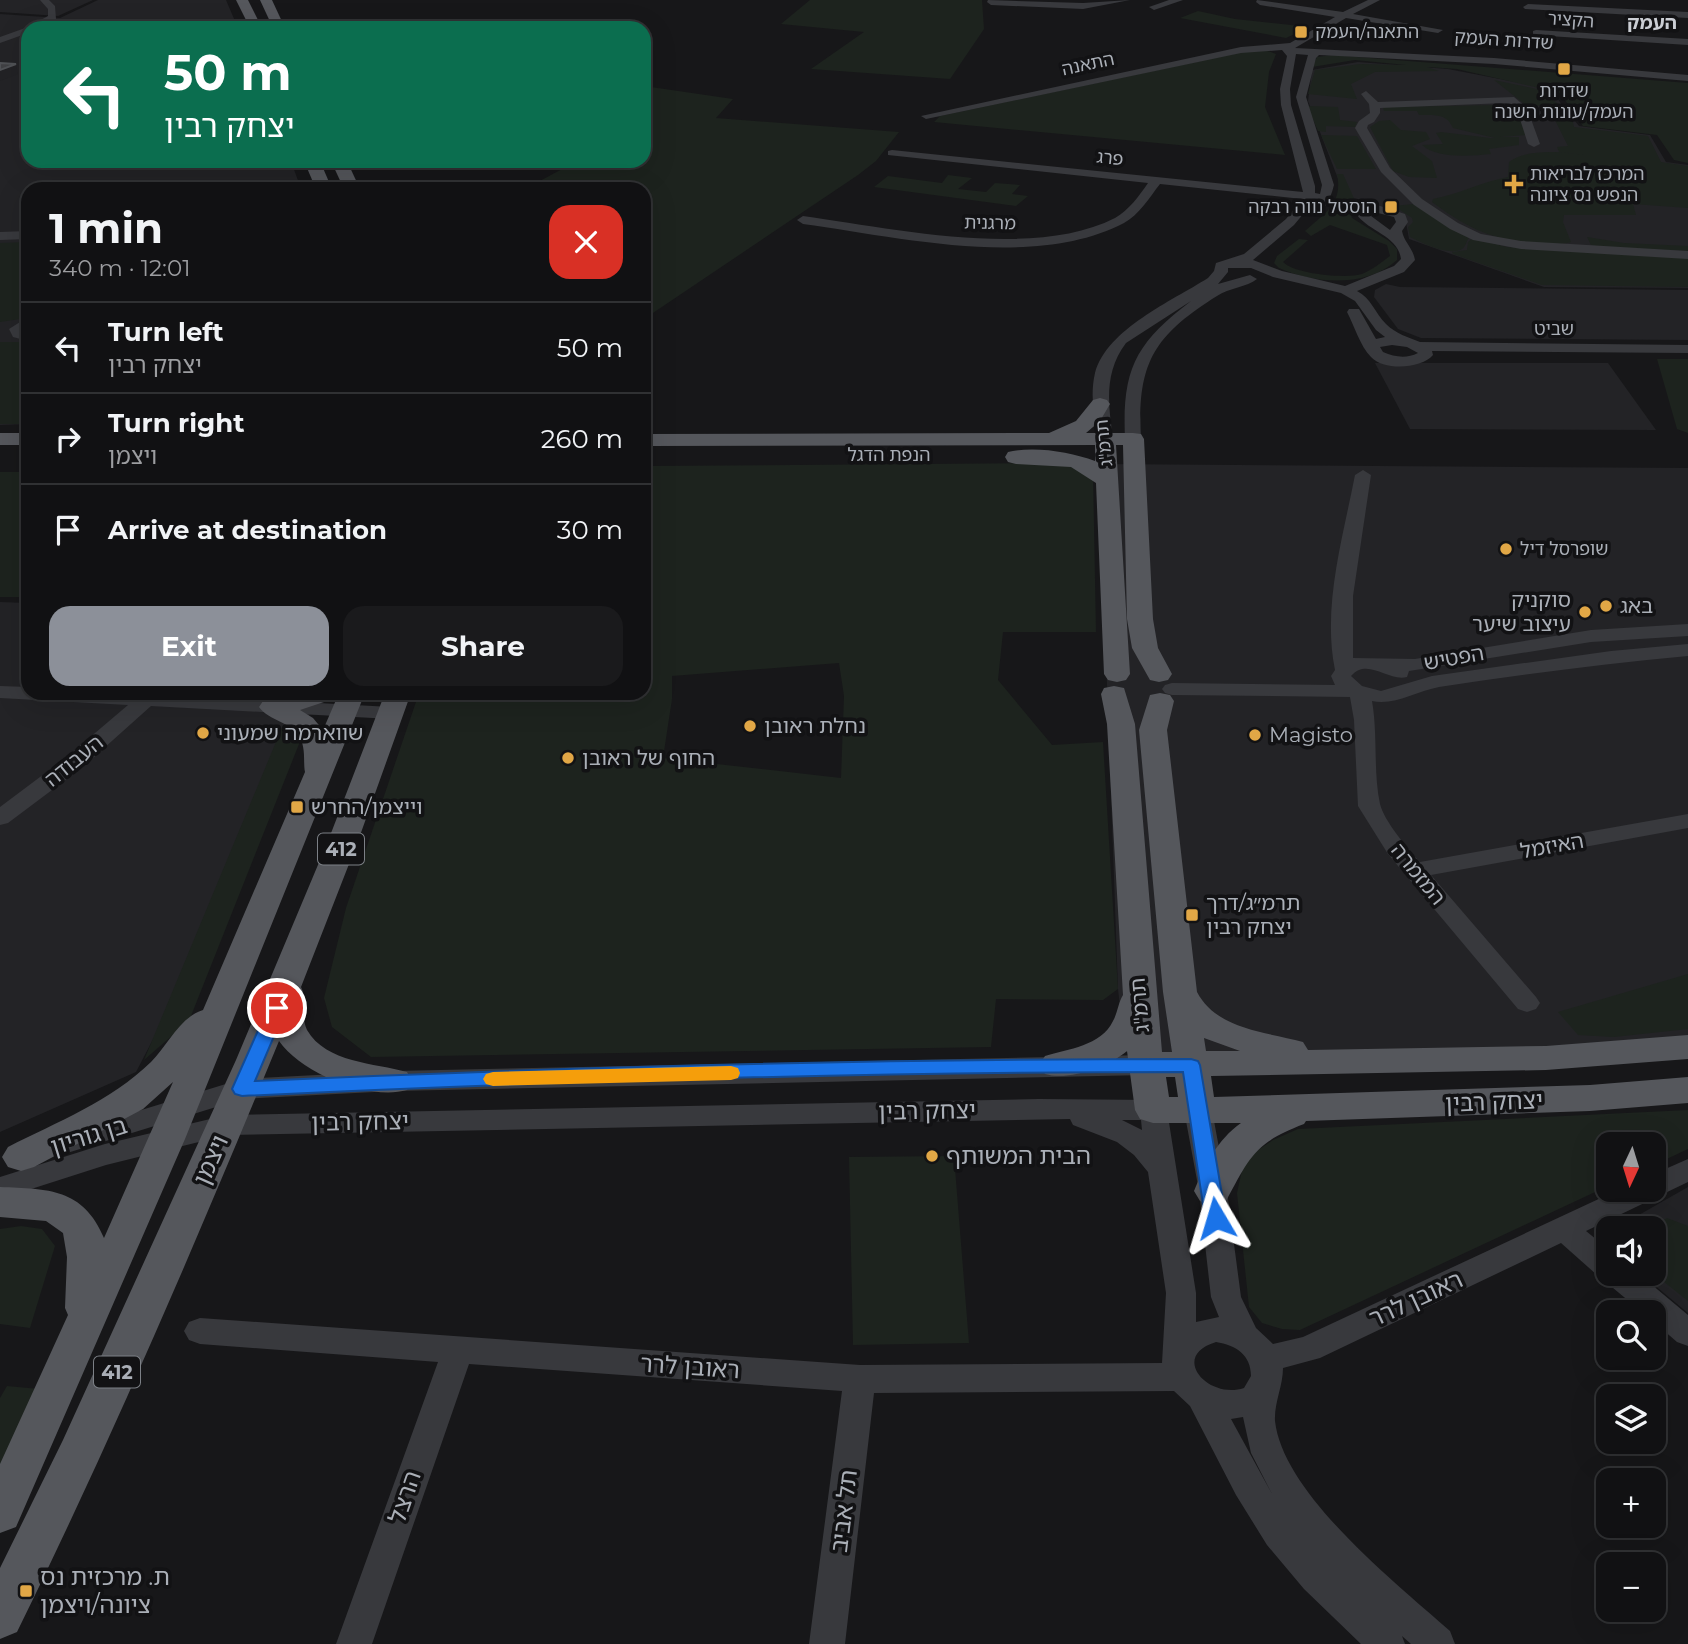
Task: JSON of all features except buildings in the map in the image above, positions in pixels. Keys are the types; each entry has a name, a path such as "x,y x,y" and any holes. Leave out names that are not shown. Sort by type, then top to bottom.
{"main road":[{"path":"243,0 253,21"},
{"path":"266,0 276,21"},
{"path":"1028,438 1062,434 1083,427 1095,416 1100,404"},
{"name":"הנפת הדגל","path":"651,444 1028,438 1133,446"},
{"path":"0,439 21,439"},
{"name":"הנפת הדגל","path":"651,444 967,454 1106,445"},
{"name":"תרמ\"ג","path":"1106,445 1116,684 1138,980 1153,1110"},
{"name":"תרמ\"ג","path":"1133,446 1140,619 1145,648 1163,685 1153,730 1180,992 1198,1110"},
{"path":"967,454 1075,461 1093,468 1107,481"},
{"path":"0,457 21,458"},
{"path":"1116,684 1135,703 1163,685"},
{"path":"273,707 304,700"},
{"name":"412","path":"0,1513 173,1124 349,702"},
{"name":"ויצמן","path":"0,1616 97,1419 288,984 394,703"},
{"path":"273,707 297,720 315,737 319,749 318,775"},
{"path":"1057,1065 1096,1056 1124,1036 1133,1018 1138,980"},
{"path":"288,984 286,1019 296,1038 310,1053 330,1067 355,1075 394,1081"},
{"path":"1180,992 1188,1008 1199,1018 1231,1036 1298,1053 1375,1061"},
{"path":"11,1160 131,1100 190,1042 226,994"},
{"name":"יצחק רבין","path":"1146,1065 1546,1058 1688,1048"},
{"name":"יצחק רבין","path":"1153,1110 1318,1108 1590,1098 1688,1090"},
{"path":"1213,1191 1223,1164 1233,1149 1255,1130 1299,1112 1318,1108"},
{"path":"0,1202 49,1205 71,1214 83,1229 89,1250 84,1329"}],"street":[{"path":"44,0 52,8 53,17 45,21"},
{"path":"991,2 1083,6 1126,0"},
{"path":"1154,7 1179,0"},
{"path":"1259,274 1265,257 1325,198 1328,185 1326,172 1304,114 1301,97 1315,47 1342,15 1376,0"},
{"path":"1528,7 1539,0"},
{"path":"1260,2 1437,30"},
{"path":"1528,7 1688,16"},
{"path":"1528,7 1531,26 1554,58"},
{"path":"1642,13 1649,32"},
{"name":"הקציר","path":"1531,26 1649,32 1688,42"},
{"path":"0,40 21,32"},
{"path":"1309,197 1309,186 1286,105 1285,89 1292,56 1291,48 1315,47"},
{"name":"התאנה","path":"926,116 1256,48 1315,47"},
{"name":"שדרות העמק","path":"1315,47 1396,55 1554,58 1688,76"},
{"path":"1534,144 1522,108 1511,100 1370,100 1376,113 1363,123 1362,128 1385,170 1418,202 1454,226 1498,242 1688,255"},
{"name":"פרג","path":"892,153 1325,198"},
{"name":"מרגנית","path":"803,220 964,240 1037,240 1092,231 1118,221 1156,181"},
{"name":"תרמ\"ג","path":"1106,445 1100,404 1103,366 1111,351 1132,333 1208,285 1226,267 1249,257 1290,222 1309,197"},
{"path":"1377,209 1376,204 1418,202"},
{"path":"1346,290 1406,264 1409,255 1397,238 1364,218 1366,211 1377,209 1401,217 1402,222 1396,231 1397,238"},
{"path":"0,229 21,228"},
{"path":"0,236 21,235"},
{"path":"1226,267 1229,276 1259,274 1346,290 1360,298 1381,327 1400,341 1423,350 1410,361 1392,360 1377,355 1365,328 1343,300 1259,274"},
{"name":"תרמ\"ג","path":"1133,446 1132,395 1137,370 1156,340 1218,289 1259,274"},
{"path":"1107,327 1156,340"},
{"path":"0,329 21,330"},
{"path":"0,335 21,330"},
{"path":"1373,345 1384,341 1400,341"},
{"name":"שביט","path":"1423,350 1688,349"},
{"name":"שביט","path":"1423,350 1688,355"},
{"name":"המזמרה","path":"1363,475 1346,575 1342,627 1350,682 1365,720 1369,806 1395,849 1416,870 1527,1003"},
{"path":"1163,685 1350,682 1382,696 1396,694 1404,689 1403,677 1351,644 1342,627"},
{"name":"הפטיש","path":"1350,682 1354,664 1415,665 1591,636 1688,630"},
{"name":"הפטיש","path":"1404,689 1467,676 1688,650"},
{"path":"1306,692 1350,682"},
{"path":"1163,685 1306,692 1339,701 1365,720"},
{"path":"0,692 21,693"},
{"path":"129,700 273,707 349,702 394,703"},
{"name":"העבודה","path":"0,818 76,761 145,701"},
{"name":"האיזמל","path":"1416,870 1688,821"},
{"name":"יצחק רבין","path":"173,1124 234,1107 394,1081 1146,1065"},
{"name":"יצחק רבין","path":"173,1124 234,1107 1153,1110"},
{"path":"1039,1109 1111,1125 1130,1134 1144,1145 1162,1170"},
{"path":"1153,1110 1181,1293 1188,1374 1261,1507 1279,1534 1308,1567 1387,1644"},
{"path":"1188,1374 1231,1405 1259,1396 1258,1360 1226,1297 1213,1191 1198,1110"},
{"name":"בן גוריון","path":"11,1160 173,1124"},
{"name":"בן גוריון","path":"0,1188 106,1155 173,1124"},
{"path":"1666,1180 1688,1170"},
{"name":"ראובן לרר","path":"1258,1360 1309,1349 1620,1202"},
{"path":"1564,1229 1596,1256"},
{"path":"1632,1286 1688,1333"},
{"path":"1188,1374 1189,1337 1202,1331 1216,1329 1258,1360"},
{"name":"ראובן לרר","path":"200,1331 860,1379 1188,1374"},
{"name":"הרצל","path":"354,1644 458,1350"},
{"path":"1258,1360 1259,1418 1264,1438 1276,1467 1293,1496 1334,1547 1437,1644"},
{"name":"תל אביב","path":"827,1644 860,1379"}],"shaded area":[{"path":"0,0 93,0 58,16 0,12"},
{"path":"98,0 226,0 235,21 21,21 21,168 294,168 298,182 21,182 21,424 0,425 0,14 60,18"},
{"path":"810,0 982,0 984,29 950,79 811,69 864,32 781,24"},
{"path":"1198,11 1235,19 1310,27 1286,38 1180,18"},
{"path":"1265,50 1276,54 1269,72 1265,107 1285,155 934,122 940,116 1248,51"},
{"path":"1332,55 1688,83 1688,163 1674,160 1657,135 1583,126 1560,93 1457,69 1427,67 1439,71 1375,72 1351,84 1357,99 1308,94 1315,70 1360,64 1406,65 1355,60 1312,67 1317,57"},
{"name":"המרכז לבריאות הנפש נס ציונה","path":"1358,62 1448,69 1531,85 1552,92 1579,126 1650,135 1666,162 1688,165 1688,288 1544,287 1409,239 1405,217 1394,209 1347,202 1308,101 1312,70"},
{"path":"1494,80 1537,89 1560,105 1527,106"},
{"path":"651,87 733,99 716,118 899,132 876,161 858,175 651,314 651,182 538,182 564,168 651,168"},
{"path":"1504,105 1516,109 1526,135 1500,137 1519,137 1519,145 1489,149 1491,154 1464,156 1436,153 1422,145 1443,144 1436,133 1441,132 1495,138 1453,128 1447,120 1439,116 1419,115 1417,111 1384,111 1383,107"},
{"path":"1307,106 1338,107 1340,120 1357,122 1355,127 1326,126 1326,132 1318,131"},
{"path":"1554,118 1572,118 1574,127 1648,136 1661,162 1688,166 1688,208 1633,204 1636,215 1564,215 1563,222 1571,242 1552,244 1490,235 1467,225 1432,202 1433,199 1508,177 1509,162 1517,158 1536,153 1566,153 1559,152 1557,147 1568,146"},
{"path":"1390,120 1401,130 1426,132 1430,139 1412,146 1432,161 1437,178 1409,177 1393,171 1370,127 1379,121"},
{"path":"1321,135 1357,136 1376,169 1337,169"},
{"path":"1337,174 1343,174 1357,205 1350,213 1352,218 1389,241 1397,249 1397,260 1385,269 1356,279 1324,280 1279,268 1274,263 1277,256 1299,239 1308,240 1283,262 1298,270 1344,276 1362,274 1390,256 1387,245 1330,225 1311,236 1305,231 1335,200"},
{"path":"948,175 972,178 958,189 986,192 995,183 1020,185 1012,194 1028,196 1016,206 874,187 888,176 942,183"},
{"path":"1413,204 1470,236 1464,248 1454,251 1441,250 1410,237 1408,227 1413,222 1412,218 1394,206"},
{"path":"1587,237 1624,243 1688,246 1688,251 1601,247 1591,245"},
{"path":"1473,238 1507,247 1688,257 1688,287 1542,285 1453,254 1452,252 1467,250 1468,242"},
{"path":"21,242 21,318 0,322 0,243"},
{"path":"1386,284 1400,287 1688,290 1688,340 1421,338 1398,329 1374,297 1375,290"},
{"path":"0,342 21,342 21,424 0,424"},
{"path":"1657,359 1688,359 1688,433 1677,429"},
{"path":"1375,363 1608,363 1656,430 1410,429"},
{"path":"1061,463 1093,473 1096,632 1003,632 998,680 1052,745 1103,742 1118,989 1103,1000 996,999 991,1047 371,1057 332,1027 324,998 346,908 417,700 651,700 651,466","holes":["839,663 844,696 841,778 663,758 672,699 672,676"]},
{"path":"1099,464 1688,468 1688,1038 1471,1054 1125,1052 1118,989"},
{"path":"0,472 21,472 21,597 0,597"},
{"path":"0,602 21,603 21,700 316,700 246,861 136,1072 0,1132"},
{"path":"283,725 303,734 189,1021 144,1060"},
{"path":"1688,974 1688,1029 1614,1037 1578,1035 1558,1012"},
{"path":"1688,1110 1688,1149 1666,1159 1666,1132 1596,1132 1596,1192 1300,1330 1282,1329 1262,1323 1249,1307 1237,1193 1242,1170 1255,1152 1298,1129"},
{"path":"954,1156 969,1343 853,1345 849,1157"},
{"path":"1688,1187 1688,1313 1655,1286 1666,1286 1666,1216 1637,1216 1666,1202"},
{"path":"1666,1219 1688,1226 1688,1301 1666,1284"},
{"path":"21,1226 42,1229 55,1246 30,1328 0,1324 0,1229"},
{"path":"7,1386 39,1389 0,1473 0,1398"}],"slow traffic":[{"path":"493,1079 731,1073"}],"place":[{"name":"התאנה/העמק","path":"1301,32"},
{"name":"שדרות העמק/עונות השנה","path":"1564,69"},
{"name":"המרכז לבריאות הנפש נס ציונה","path":"1514,184"},
{"name":"הוסטל נווה רבקה","path":"1391,207"},
{"name":"שופרסל דיל","path":"1506,549"},
{"name":"באג","path":"1606,606"},
{"name":"סוקניק עיצוב שיער","path":"1585,612"},
{"name":"נחלת ראובן","path":"750,726"},
{"name":"שווארמה שמעוני","path":"203,733"},
{"name":"Magisto","path":"1255,735"},
{"name":"החוף של ראובן","path":"568,758"},
{"name":"וייצמן/החרש","path":"297,807"},
{"name":"תרמ״ג/דרך יצחק רבין","path":"1192,915"},
{"name":"הבית המשותף","path":"932,1156"},
{"name":"ת. מרכזית נס ציונה/ויצמן","path":"26,1591"}],"district":[{"name":"העמק","path":"1652,22"}],"route":[{"path":"277,1008 242,1089 420,1081 1057,1065 1191,1065 1216,1218"}]}
